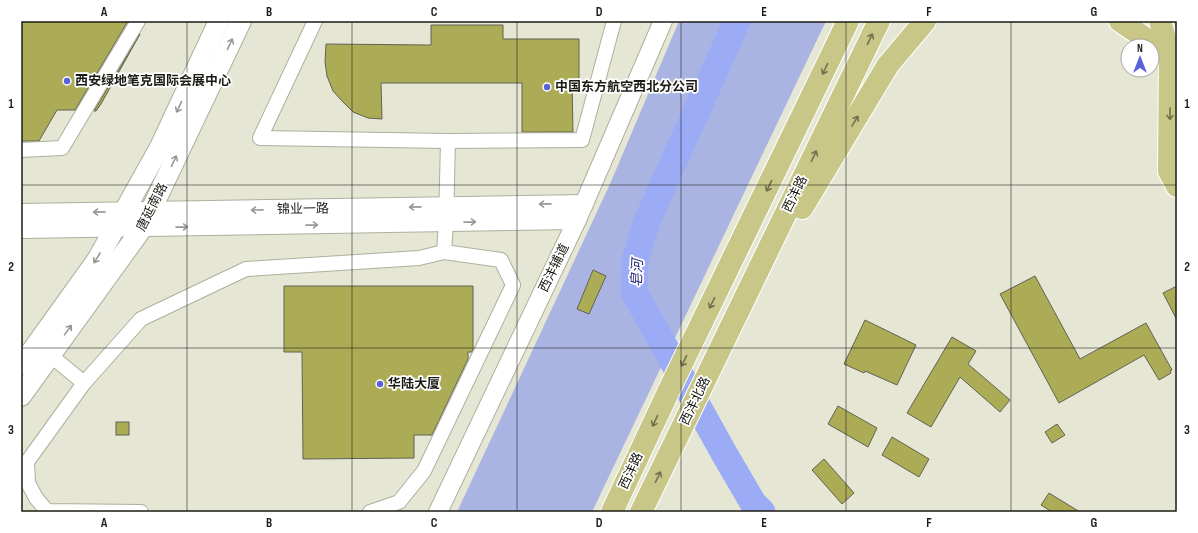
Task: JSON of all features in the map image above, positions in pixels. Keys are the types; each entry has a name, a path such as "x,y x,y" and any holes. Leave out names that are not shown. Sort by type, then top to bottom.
{"highway":[{"name":"西沣路","path":"612,512 671,386 848,21"},
{"name":"西沣路","path":"711,368 879,21"},
{"path":"727,335 888,65 925,21"},
{"path":"1120,21 1170,54"},
{"path":"1160,21 1170,54 1169,171 1177,186"},
{"name":"西沣北路","path":"679,435 711,368"},
{"name":"西沣路","path":"641,512 679,435"}],"main road":[{"name":"唐延南路","path":"21,366 97,260 160,147 220,21"},
{"name":"唐延南路","path":"21,396 147,220 241,21"}],"street":[{"path":"21,150 62,148 138,21"},
{"path":"315,21 260,138 448,141 582,140 614,21"},
{"name":"西沣辅道","path":"438,512 577,220 663,21"},
{"path":"444,252 448,141"},
{"name":"锦业一路","path":"446,215 584,204"},
{"name":"锦业一路","path":"21,214 147,220 446,215 577,220"},
{"name":"锦业一路","path":"21,229 120,219"},
{"path":"141,512 47,511 36,498 28,483 27,462 84,383 141,319 246,269 419,258 444,252 501,260 513,285 424,471 399,502 370,512"},
{"path":"50,355 84,383"}],"shaded area":[{"path":"679,21 826,21 592,512 457,512 610,184"}],"building":[{"name":"西安绿地笔克国际会展中心","path":"21,21 128,21 75,110 57,110 39,141 21,141"},
{"name":"中国东方航空西北分公司","path":"431,25 503,25 503,39 579,39 579,84 572,84 573,132 522,132 522,83 381,83 382,119 368,118 353,112 333,91 327,76 325,62 326,44 431,45"},
{"path":"140,34 101,104 96,111 94,111"},
{"path":"593,270 606,276 589,314 577,309"},
{"path":"1035,276 1080,359 1146,323 1172,370 1170,371 1171,373 1159,380 1144,355 1059,403 1000,294"},
{"name":"华陆大厦","path":"284,286 473,286 472,352 468,352 468,359 432,435 414,435 414,458 303,459 302,352 284,352"},
{"path":"1177,286 1177,320 1163,293"},
{"path":"865,320 916,345 897,385 865,371 864,373 844,364"},
{"path":"952,337 976,351 968,364 1010,400 1000,412 960,377 931,427 907,413"},
{"path":"838,406 877,428 868,447 828,424"},
{"path":"116,422 129,422 129,435 116,435"},
{"path":"1057,424 1065,435 1052,443 1045,432"},
{"path":"892,437 929,459 919,477 882,455"},
{"path":"824,459 854,493 842,504 812,470"},
{"path":"1049,493 1080,512 1052,512 1041,505"}],"waterway":[{"name":"皂河","path":"737,21 647,221 635,260 634,292 725,455 753,503 762,512"}],"place":[{"name":"西安绿地笔克国际会展中心","path":"67,81"},
{"name":"中国东方航空西北分公司","path":"547,87"},
{"name":"华陆大厦","path":"380,384"}]}
